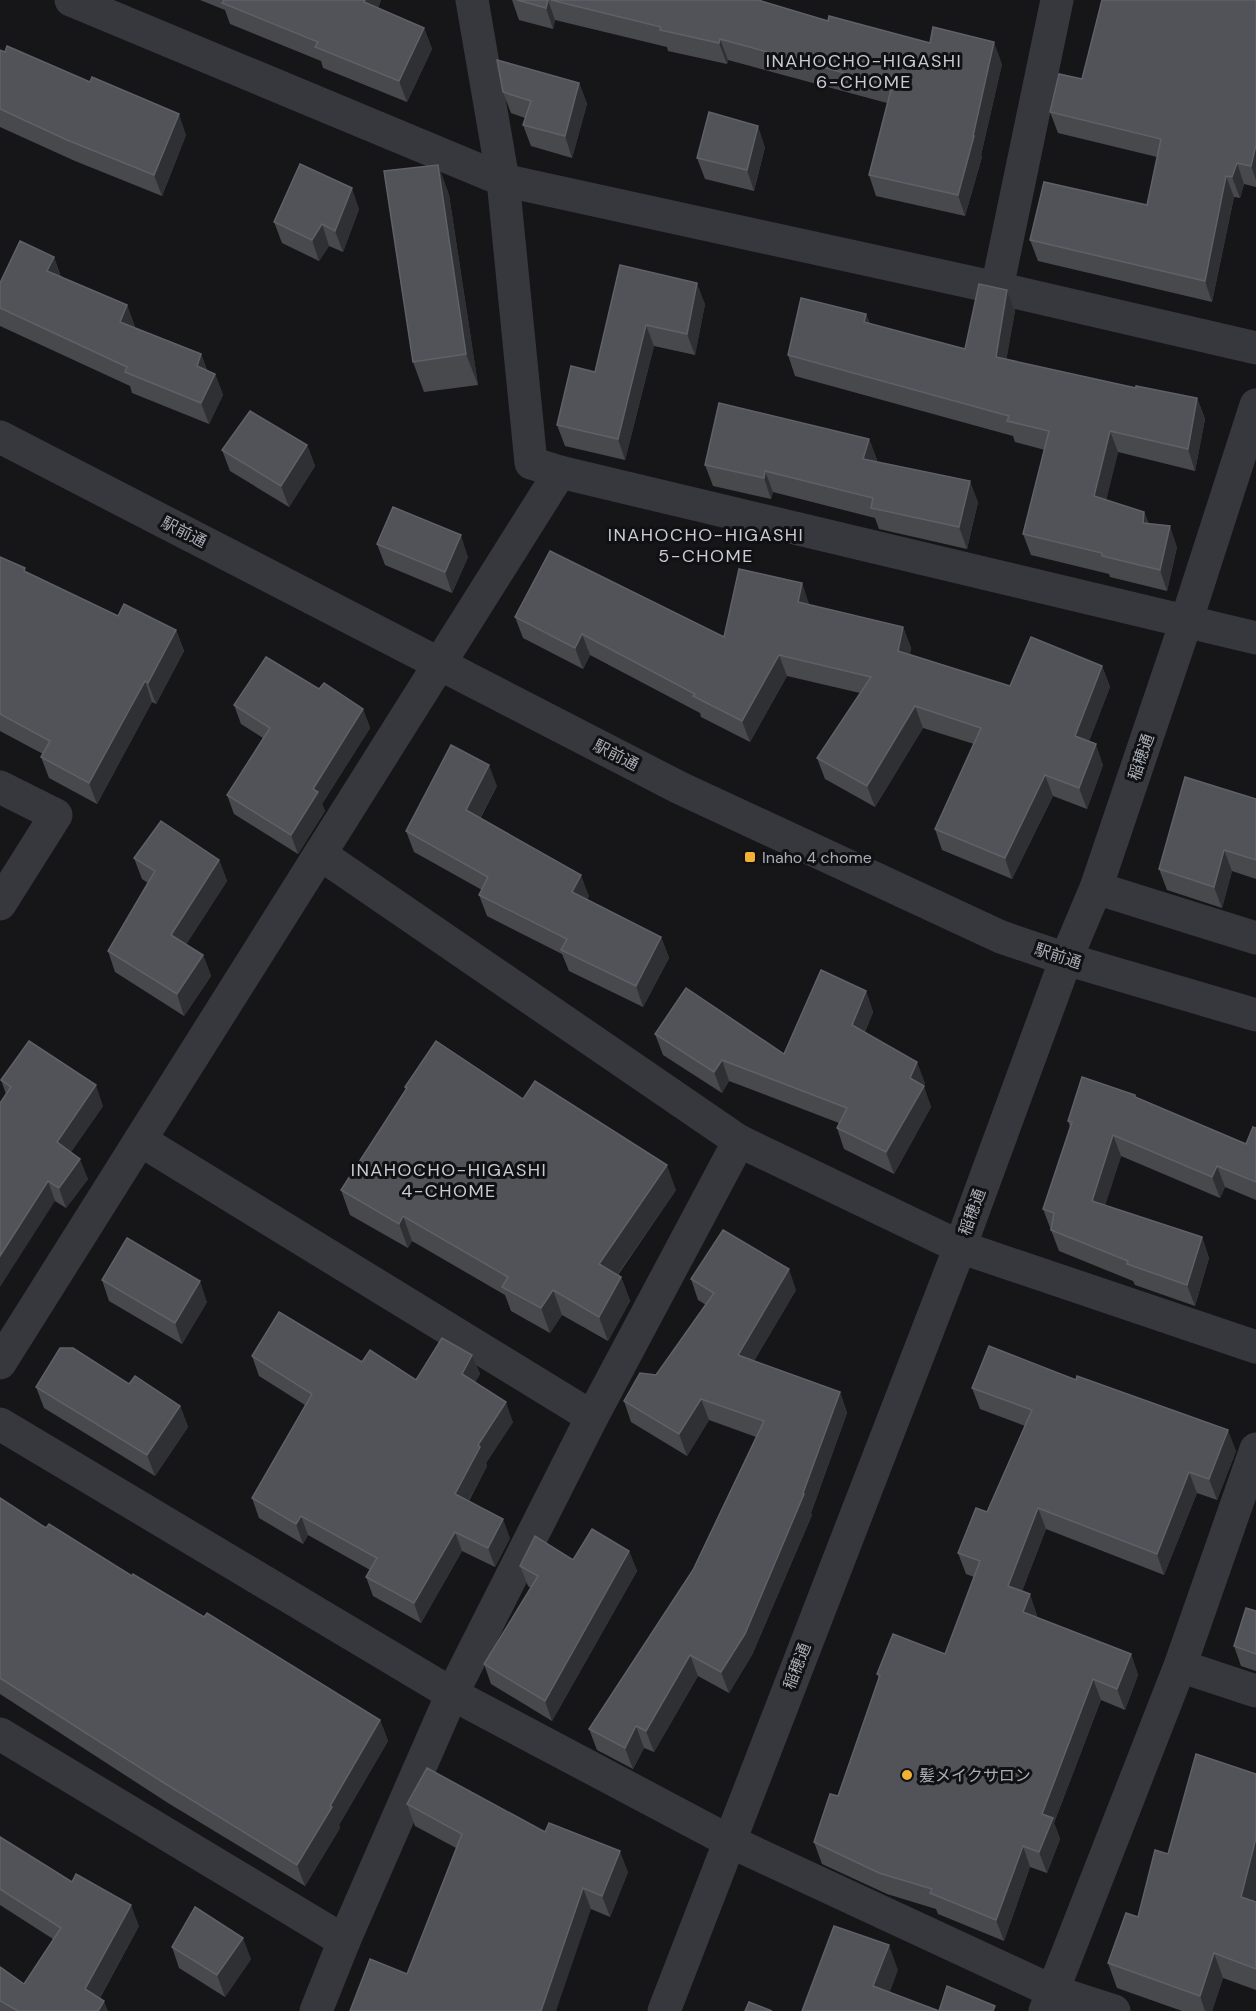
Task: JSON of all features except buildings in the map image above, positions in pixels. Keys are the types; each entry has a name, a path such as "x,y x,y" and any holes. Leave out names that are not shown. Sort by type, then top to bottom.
{"street":[{"path":"71,0 503,180 998,288 1256,348"},
{"path":"472,0 503,180 531,463 560,472 1256,638"},
{"path":"998,288 1057,0"},
{"name":"稲穂通","path":"664,2011 960,1247 1066,959 1096,888 1256,405"},
{"name":"駅前通","path":"0,437 680,788 1001,937 1256,1016"},
{"path":"0,1363 560,472"},
{"path":"0,787 56,815 0,904"},
{"path":"320,854 739,1141 960,1247 1256,1347"},
{"path":"1096,888 1256,938"},
{"path":"140,1140 592,1417"},
{"path":"316,2011 344,1941 452,1694 592,1417 739,1141"},
{"path":"0,1425 452,1694 729,1841 1048,2001 1114,2011"},
{"path":"1048,2001 1180,1666 1256,1449"},
{"path":"1180,1666 1256,1691"},
{"path":"0,1734 344,1941"}],"place":[{"name":"Inaho 4 chome","path":"750,857"},
{"name":"髪メイクサロン","path":"907,1775"}],"district":[{"name":"INAHOCHO-HIGASHI 6-CHOME","path":"864,71"},
{"name":"INAHOCHO-HIGASHI 5-CHOME","path":"706,545"},
{"name":"INAHOCHO-HIGASHI 4-CHOME","path":"449,1180"}]}
